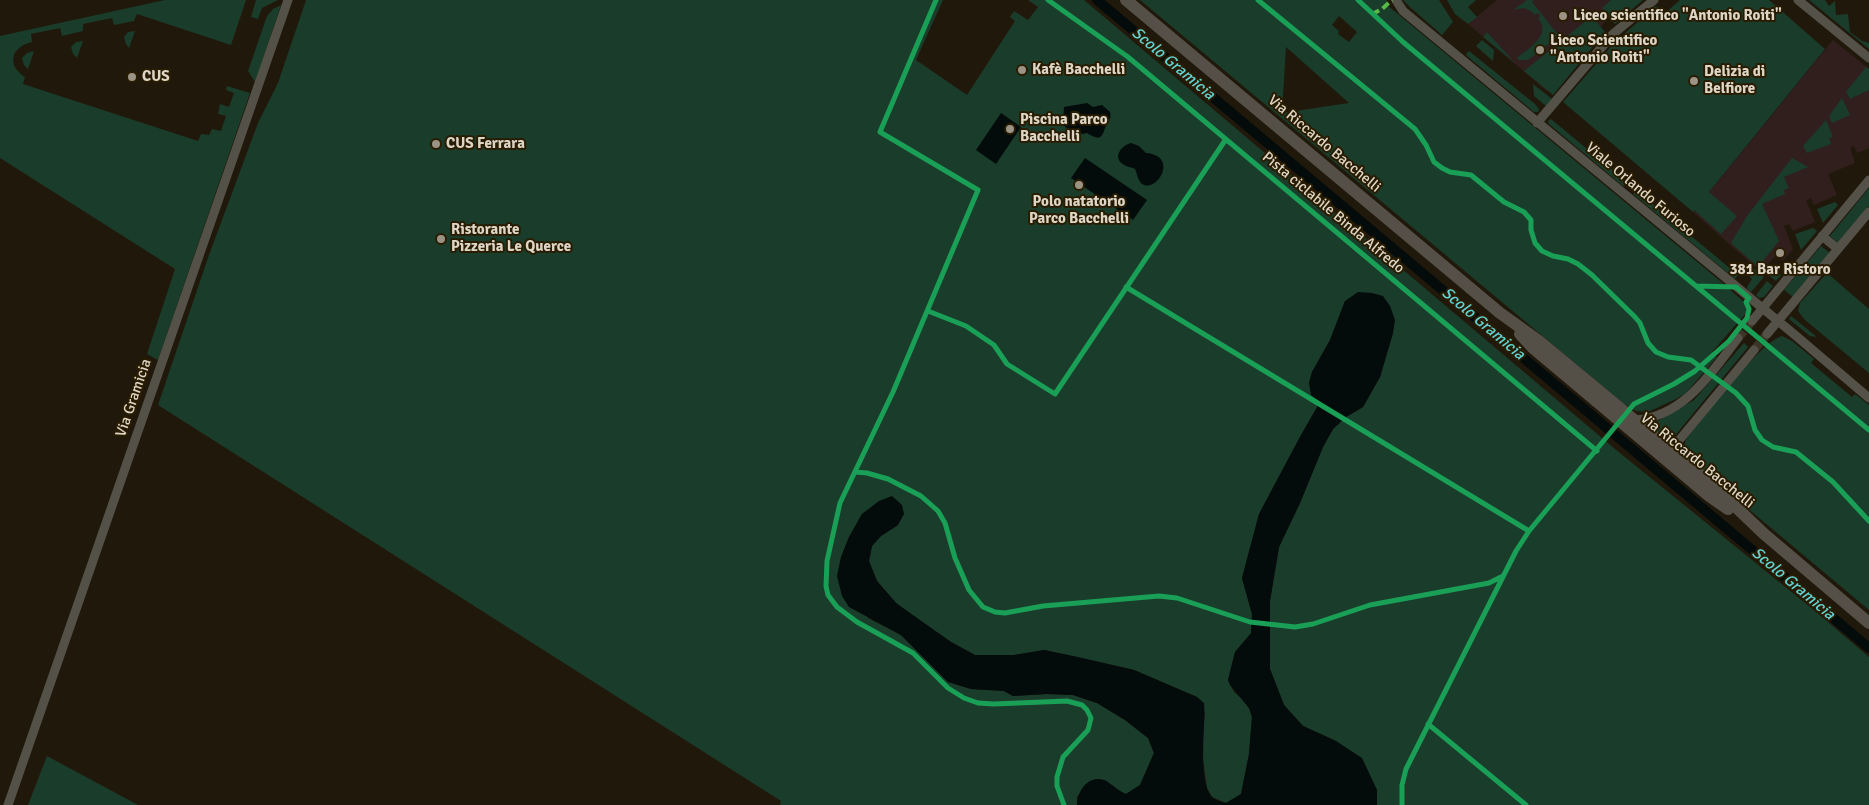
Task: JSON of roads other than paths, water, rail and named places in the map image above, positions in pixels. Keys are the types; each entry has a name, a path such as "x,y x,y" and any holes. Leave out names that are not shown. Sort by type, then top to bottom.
{"main road":[{"name":"Via Riccardo Bacchelli","path":"1126,0 1500,312 1533,348 1638,428 1667,454 1714,486 1763,533 1869,623"}],"street":[{"name":"Via Gramicia","path":"8,805 288,0"},
{"name":"Viale Orlando Furioso","path":"1396,0 1403,11 1869,398"},
{"path":"1537,123 1613,34 1654,0"},
{"path":"1798,0 1869,58"},
{"path":"1752,321 1869,180"},
{"path":"1767,334 1869,212"},
{"path":"1822,236 1838,249"},
{"path":"1638,428 1682,402 1698,389 1738,338"},
{"path":"1667,454 1754,350"}],"waterway":[{"name":"Scolo Gramicia","path":"1097,0 1869,648"}],"tunnel":[{"path":"1738,338 1752,321"},
{"path":"1754,350 1767,334"}],"place":[{"name":"Liceo scientifico \"Antonio Roiti\"","path":"1563,16"},
{"name":"Liceo Scientifico \"Antonio Roiti\"","path":"1540,50"},
{"name":"Kafè Bacchelli","path":"1022,70"},
{"name":"CUS","path":"132,77"},
{"name":"Delizia di Belfiore","path":"1694,81"},
{"name":"Piscina Parco Bacchelli","path":"1010,129"},
{"name":"CUS Ferrara","path":"436,144"},
{"name":"Polo natatorio Parco Bacchelli","path":"1079,185"},
{"name":"Ristorante Pizzeria Le Querce","path":"441,239"},
{"name":"381 Bar Ristoro","path":"1780,253"}]}
